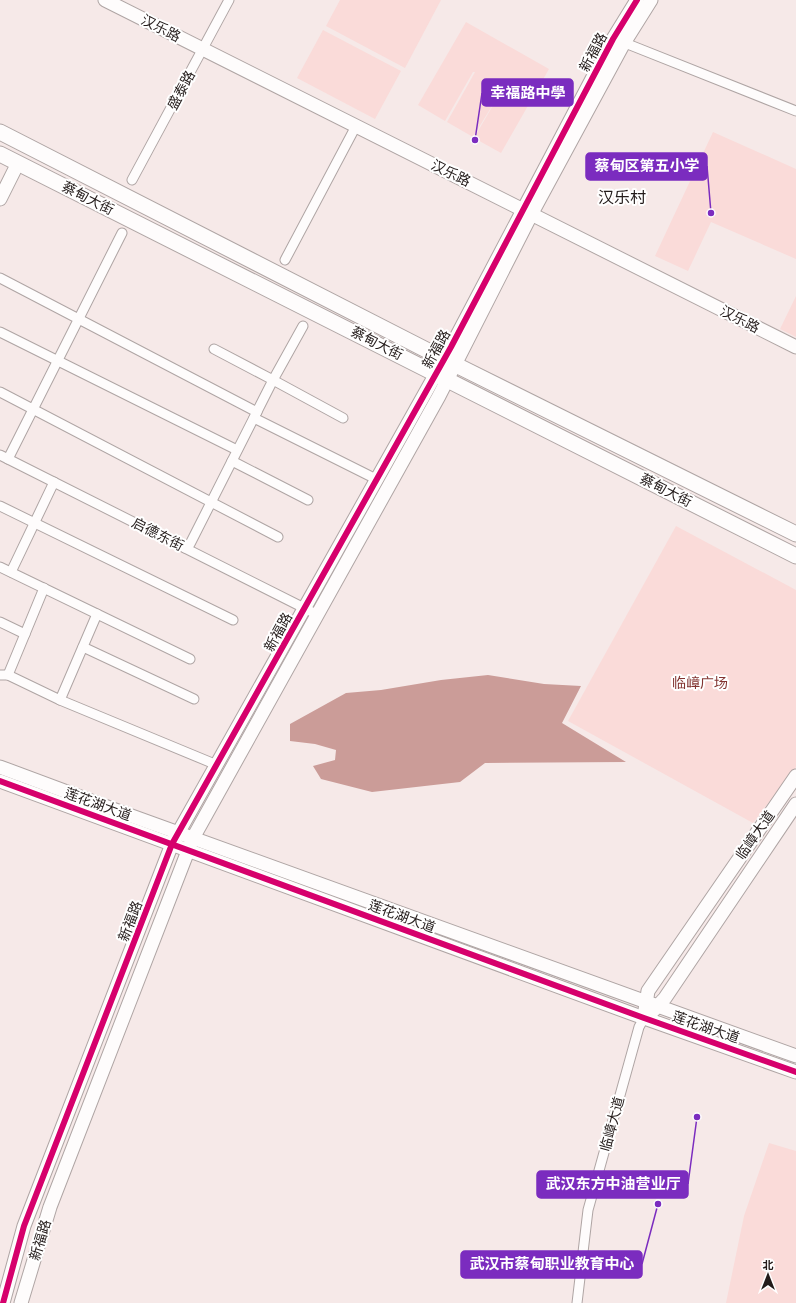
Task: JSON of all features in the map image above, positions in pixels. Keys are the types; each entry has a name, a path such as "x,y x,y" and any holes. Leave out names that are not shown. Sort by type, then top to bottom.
{"main road":[{"name":"蔡甸大街","path":"0,132 450,362 796,534"},
{"name":"蔡甸大街","path":"0,154 796,556"}],"street":[{"name":"汉乐路","path":"105,0 796,347"},
{"name":"盛泰路","path":"132,180 229,0"},
{"name":"新福路","path":"3,1303 24,1226 176,839 217,765 310,611 450,362 527,211 619,41 637,0"},
{"name":"新福路","path":"619,41 651,0"},
{"path":"619,41 796,111"},
{"path":"285,260 356,126"},
{"path":"0,199 18,162"},
{"path":"4,457 33,409 122,233"},
{"path":"0,278 376,479"},
{"path":"185,548 190,544 273,380 303,326"},
{"path":"0,332 237,450"},
{"path":"214,349 343,418"},
{"name":"新福路","path":"22,1303 50,1207 190,844 376,479 442,376"},
{"path":"0,392 278,537"},
{"name":"启德东街","path":"4,457 310,611"},
{"path":"232,461 308,500"},
{"path":"11,572 54,482"},
{"path":"0,506 233,620"},
{"path":"0,567 190,659"},
{"path":"44,588 25,634 4,675 60,700 217,765"},
{"path":"60,700 97,614"},
{"path":"0,622 25,634"},
{"path":"83,647 194,699"},
{"name":"莲花湖大道","path":"0,766 176,839"},
{"name":"临嶂大道","path":"644,1018 645,1002 648,991 796,776"},
{"name":"莲花湖大道","path":"0,781 176,839 658,1006 796,1056"},
{"name":"临嶂大道","path":"577,1303 588,1210 639,1028 644,1018 658,1006 796,804"},
{"name":"莲花湖大道","path":"190,844 644,1018 796,1072"}],"green space":[{"path":"340,0 441,0 405,68 326,26"},
{"path":"466,22 549,69 501,153 474,138 503,88 473,137 447,122 475,72 473,72 445,121 418,105"},
{"path":"323,30 401,71 375,119 297,78"},
{"path":"713,132 796,169 796,259 711,222 688,271 655,256"},
{"path":"796,296 796,337 780,329"},
{"name":"临嶂广场","path":"676,526 796,590 796,767 753,823 568,721"},
{"path":"769,1143 796,1151 796,1303 726,1303 744,1216"}],"shaded area":[{"path":"488,675 544,684 581,686 562,723 626,762 485,763 460,782 372,792 321,779 313,766 335,760 336,750 315,744 290,741 290,724 346,693 381,690 441,680"}],"cycle path":[{"path":"3,1303 24,1226 172,844 451,347 613,39 637,0"},
{"path":"0,781 644,1018 796,1072"}],"place":[{"name":"幸福路中學","path":"475,140"},
{"name":"蔡甸区第五小学","path":"711,213"},
{"name":"武汉东方中油营业厅","path":"697,1117"},
{"name":"武汉市蔡甸职业教育中心","path":"658,1204"}],"district":[{"name":"汉乐村","path":"622,197"}]}
